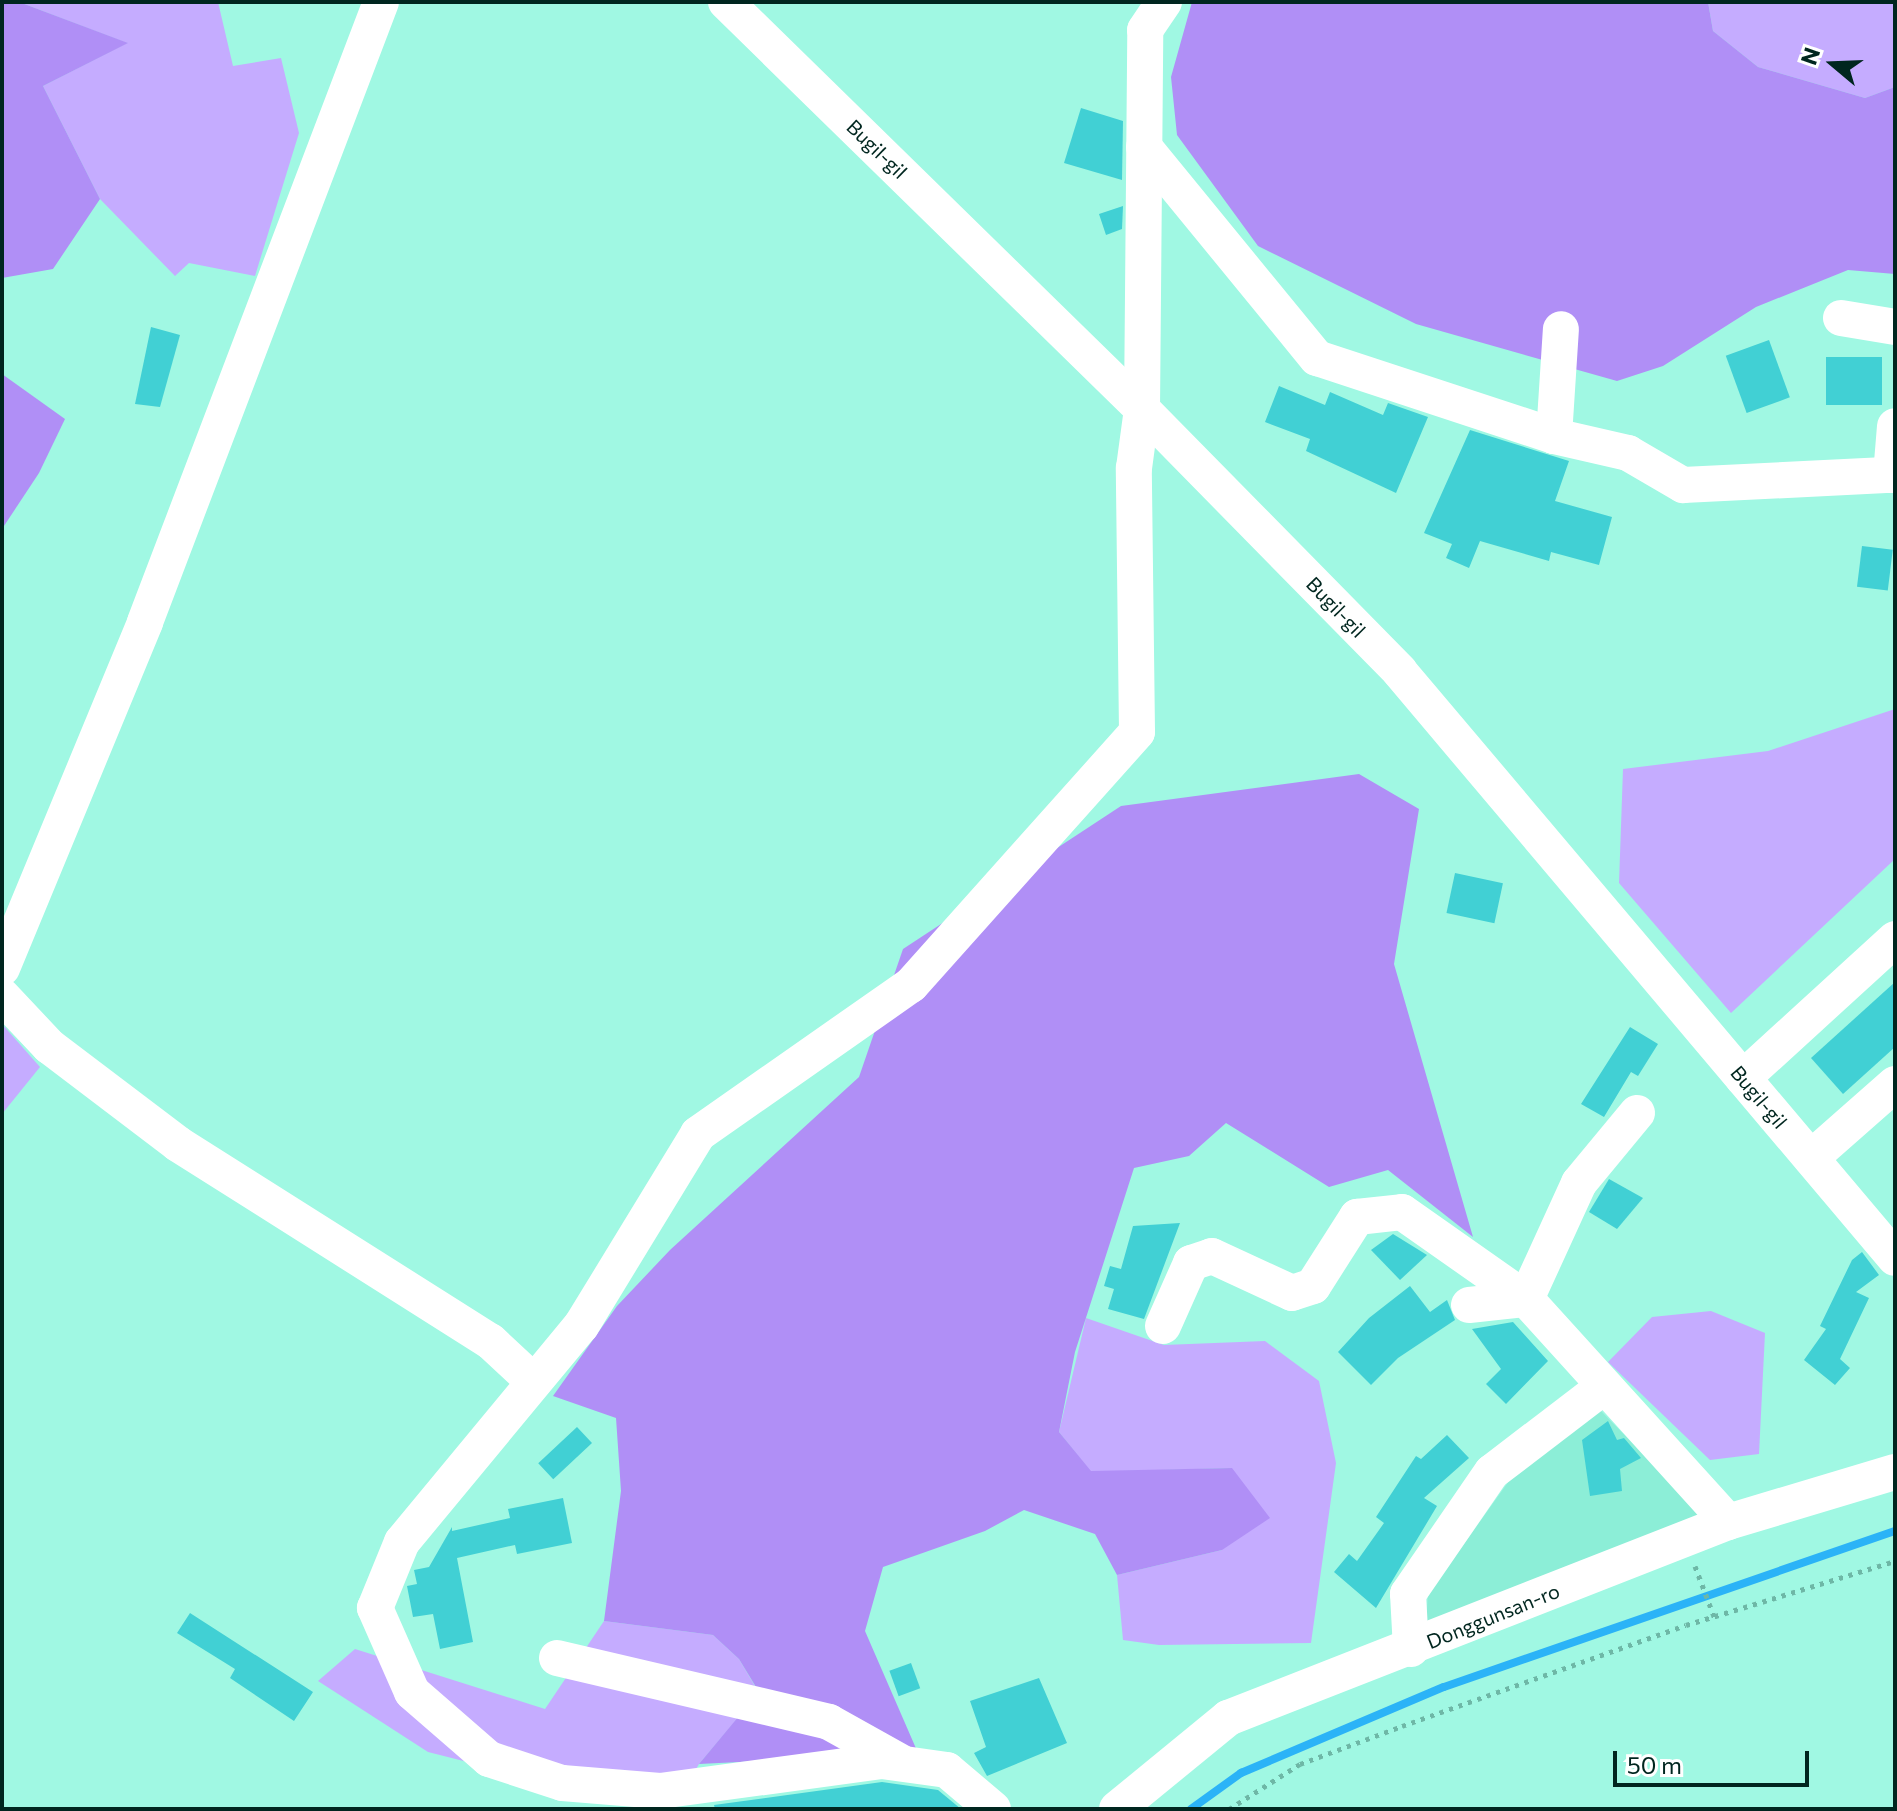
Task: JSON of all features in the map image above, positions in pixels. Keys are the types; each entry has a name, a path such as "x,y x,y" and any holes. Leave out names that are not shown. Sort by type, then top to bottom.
{"street":[{"path":"2,968 145,622 381,2"},
{"name":"Bugil-gil","path":"726,2 1142,409 1400,672 1895,1258"},
{"path":"993,1809 947,1770 882,1761 660,1791 562,1783 489,1759 412,1692 375,1608 402,1542 581,1326 698,1134 911,985 1137,732 1134,468 1142,409 1145,11"},
{"path":"1144,147 1317,358 1554,436 1628,453 1683,485 1893,475 1895,426"},
{"path":"1841,318 1895,327"},
{"path":"1554,436 1561,329"},
{"path":"1743,1078 1895,939"},
{"path":"2,996 49,1046 178,1144 490,1341 534,1382"},
{"path":"1811,1158 1895,1084"},
{"path":"1526,1299 1579,1183 1637,1113"},
{"path":"1163,1326 1191,1263 1212,1256 1292,1293 1313,1286 1357,1217 1402,1212 1526,1299 1728,1522"},
{"path":"1469,1305 1526,1299"},
{"path":"1411,1649 1408,1594 1492,1472 1603,1387"},
{"name":"Donggunsan-ro","path":"1117,1809 1228,1718 1411,1649 1728,1522 1895,1472"},
{"path":"557,1658 829,1722 906,1764"}],"path":[{"path":"1229,1809 1300,1764 1671,1630 1715,1619 1895,1561"},
{"path":"1703,1587 1715,1619"}],"shaded area":[{"path":"2,2 19,2 128,43 43,86 100,199 53,269 2,278"},
{"path":"19,2 218,2 233,66 281,58 299,133 255,276 189,263 175,276 100,199 43,86 127,43"},
{"path":"1192,2 1708,2 1713,31 1758,67 1865,98 1895,87 1895,274 1848,270 1756,307 1663,366 1617,381 1416,324 1258,246 1177,135 1171,77"},
{"path":"1708,2 1895,2 1895,87 1865,98 1758,67 1713,31"},
{"path":"2,374 65,419 39,473 2,529"},
{"path":"1895,709 1895,859 1731,1013 1619,883 1623,769 1768,751"},
{"path":"1359,774 1419,809 1394,964 1473,1237 1388,1170 1329,1187 1226,1123 1189,1156 1134,1168 1075,1352 1059,1432 1091,1471 1232,1468 1270,1518 1222,1550 1117,1575 1095,1534 1024,1510 985,1531 883,1567 865,1631 918,1753 699,1764 759,1692 739,1659 713,1635 604,1621 621,1491 616,1418 553,1396 617,1306 670,1250 859,1077 903,949 1121,806"},
{"path":"2,1024 40,1067 2,1114"},
{"path":"1711,1311 1765,1333 1759,1454 1710,1460 1608,1362 1652,1317"},
{"path":"1086,1318 1164,1345 1265,1341 1319,1381 1336,1463 1311,1643 1159,1645 1123,1640 1117,1575 1222,1550 1232,1468 1091,1472 1059,1432"},
{"path":"1599,1409 1705,1517 1426,1623 1428,1594 1514,1474"},
{"path":"604,1621 713,1635 739,1659 759,1693 699,1764 673,1809 652,1809 428,1752 318,1681 355,1649 545,1709"}],"building":[{"path":"1081,108 1123,121 1122,180 1064,163"},
{"path":"1123,206 1122,229 1106,235 1099,214"},
{"path":"151,327 180,335 160,407 135,404"},
{"path":"1769,340 1790,397 1747,413 1726,356"},
{"path":"1826,357 1882,357 1882,405 1826,405"},
{"path":"1279,386 1325,405 1330,392 1383,415 1388,403 1428,417 1396,493 1306,451 1310,439 1265,422"},
{"path":"1470,430 1569,461 1555,501 1612,517 1599,565 1551,552 1549,561 1480,541 1469,568 1446,558 1452,544 1424,533"},
{"path":"1862,546 1893,550 1888,590 1857,587"},
{"path":"1455,873 1503,883 1494,923 1446,913"},
{"path":"1895,982 1895,1047 1843,1094 1811,1058"},
{"path":"1630,1027 1658,1044 1638,1076 1631,1072 1604,1117 1581,1104"},
{"path":"1609,1179 1643,1198 1617,1229 1589,1212"},
{"path":"1180,1223 1144,1319 1108,1309 1114,1289 1104,1286 1110,1266 1121,1269 1133,1226"},
{"path":"1393,1234 1427,1255 1400,1280 1371,1250"},
{"path":"1862,1252 1879,1275 1856,1292 1869,1298 1840,1359 1850,1368 1835,1385 1804,1360 1826,1329 1820,1326 1852,1260"},
{"path":"1410,1286 1430,1312 1447,1300 1455,1320 1398,1358 1371,1385 1338,1352 1369,1318"},
{"path":"1513,1322 1548,1361 1506,1404 1486,1384 1501,1369 1472,1329"},
{"path":"1608,1421 1617,1440 1624,1438 1641,1458 1620,1469 1622,1491 1590,1496 1582,1440"},
{"path":"577,1427 592,1443 553,1479 538,1463"},
{"path":"1447,1435 1469,1458 1424,1498 1437,1506 1376,1608 1334,1572 1349,1554 1357,1561 1384,1523 1376,1517 1416,1456 1421,1459"},
{"path":"563,1498 572,1543 517,1554 515,1545 457,1558 473,1642 440,1649 433,1614 413,1617 407,1586 417,1584 414,1570 429,1567 452,1527 452,1531 510,1518 508,1509"},
{"path":"190,1613 313,1692 294,1721 230,1678 235,1669 177,1633"},
{"path":"911,1663 920,1688 899,1696 889,1671"},
{"path":"1039,1678 1067,1743 987,1776 974,1753 986,1747 970,1701"},
{"path":"882,1782 938,1790 961,1809 715,1809 714,1805"}],"waterway":[{"path":"1191,1809 1241,1773 1444,1687 1895,1531"}]}
